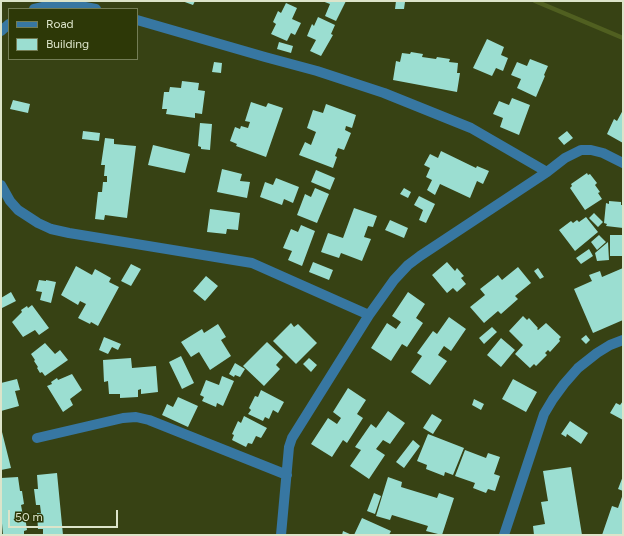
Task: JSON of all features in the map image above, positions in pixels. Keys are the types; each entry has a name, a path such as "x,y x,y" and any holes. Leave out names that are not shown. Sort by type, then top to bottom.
{"street":[{"path":"38,8 52,4 74,5 90,8"},
{"path":"138,20 265,58 317,71 384,94 471,128 547,172"},
{"path":"280,535 289,447 295,432 369,315 394,280 408,265 547,172 565,158 581,150 591,150 603,153 623,164"},
{"path":"1,185 10,201 18,210 38,223 51,229 69,234 252,263 369,315"},
{"path":"504,535 544,414 552,399 578,368 597,353 610,345 623,340"},
{"path":"37,438 124,418 136,417 149,420 287,475"}],"building":[{"path":"182,1 195,1 193,5"},
{"path":"322,1 346,1 336,21 325,16 330,4"},
{"path":"396,1 405,2 404,9 395,9"},
{"path":"286,3 297,8 292,19 301,23 295,35 291,33 287,41 271,34 276,24 273,22 278,11 281,13"},
{"path":"318,17 335,25 331,34 333,35 321,56 310,51 316,40 307,36 312,24 314,26"},
{"path":"487,39 504,47 501,55 508,58 503,71 496,68 492,76 473,68"},
{"path":"279,42 293,46 291,53 277,49"},
{"path":"411,52 423,54 422,57 450,59 449,62 458,63 457,73 460,73 457,92 393,80 396,61 400,62 402,53 410,54"},
{"path":"530,59 548,66 536,97 517,88 521,79 511,75 517,62 527,66"},
{"path":"214,62 222,63 221,73 212,72"},
{"path":"182,81 199,83 198,90 205,91 202,114 195,113 195,118 166,114 167,109 162,109 164,92 169,92 170,87 181,88"},
{"path":"512,98 530,105 519,135 500,127 503,118 493,114 499,101 509,105"},
{"path":"13,100 30,104 28,113 10,109"},
{"path":"251,102 266,107 268,103 283,108 266,157 236,146 237,144 230,141 235,127 240,129 241,126 248,128 250,122 245,121"},
{"path":"326,104 356,115 352,128 346,126 345,130 351,133 344,150 338,148 335,156 337,157 333,168 299,155 305,142 311,145 316,132 307,128 313,110 323,113"},
{"path":"623,110 623,143 607,134 614,119 617,121"},
{"path":"200,123 212,124 210,150 201,149 201,147 198,146"},
{"path":"83,131 100,133 99,141 82,139"},
{"path":"567,131 573,138 564,145 558,138"},
{"path":"105,138 114,139 114,144 136,146 127,218 105,215 104,220 95,219 98,192 102,192 103,182 107,182 107,176 104,176 105,165 101,165"},
{"path":"153,145 190,154 185,173 148,165"},
{"path":"441,151 476,168 477,166 489,171 483,184 477,181 470,198 440,184 435,195 427,190 432,180 426,177 430,168 424,165 430,154 438,158"},
{"path":"222,169 242,174 240,181 250,182 247,198 217,192"},
{"path":"316,170 335,178 330,190 311,182"},
{"path":"587,173 588,175 590,174 597,183 595,185 600,192 598,193 602,199 585,210 570,188 572,186 571,184"},
{"path":"276,178 299,187 293,203 284,199 282,205 260,197 265,182 273,185"},
{"path":"315,188 329,194 317,223 297,215 305,194 311,197"},
{"path":"404,188 411,192 408,198 400,194"},
{"path":"419,196 435,204 426,223 419,220 423,210 414,205"},
{"path":"609,201 621,202 621,205 623,205 623,228 606,226 607,224 604,223 606,203 609,204"},
{"path":"354,208 377,216 373,227 368,226 364,237 371,239 362,261 341,253 339,258 321,252 328,233 343,238"},
{"path":"210,209 240,213 238,230 227,229 226,234 207,232"},
{"path":"594,213 603,222 598,227 589,218"},
{"path":"586,217 598,232 575,251 559,230 571,221 573,223 577,220 579,222"},
{"path":"390,220 408,228 404,238 385,230"},
{"path":"301,225 315,231 302,266 288,260 292,251 283,248 291,229 298,232"},
{"path":"599,235 606,242 597,250 591,242"},
{"path":"610,235 623,235 622,256 610,256"},
{"path":"608,242 609,260 597,261 595,253"},
{"path":"589,249 593,256 581,264 576,258"},
{"path":"313,262 333,270 329,280 309,272"},
{"path":"447,262 455,271 457,268 464,276 461,278 466,284 457,292 453,288 447,293 432,275"},
{"path":"131,264 141,269 131,286 121,281"},
{"path":"76,266 92,275 95,269 111,278 109,282 119,287 98,326 78,318 86,304 80,301 78,305 61,295"},
{"path":"518,267 531,283 515,296 518,299 501,314 498,311 484,323 470,307 485,295 480,289 498,275 502,280"},
{"path":"538,268 544,277 540,279 534,271"},
{"path":"623,268 623,320 593,333 574,289 592,281 589,275 600,271 602,277"},
{"path":"206,276 218,286 205,301 193,291"},
{"path":"39,280 56,282 51,303 40,300 42,292 36,291"},
{"path":"11,292 16,301 2,308 1,298"},
{"path":"408,292 425,304 416,318 423,323 407,347 402,344 391,361 371,348 387,323 396,329 401,322 392,316"},
{"path":"32,305 49,328 39,335 35,330 23,337 12,322 22,312 21,310"},
{"path":"523,316 527,320 529,318 538,330 546,323 561,337 559,339 560,341 550,352 548,350 545,353 547,355 536,366 534,364 530,368 515,354 523,345 509,331"},
{"path":"449,317 466,329 451,351 444,346 438,355 447,361 430,385 411,372 422,356 417,353 433,331 437,334"},
{"path":"291,323 294,327 298,324 317,343 296,364 273,341"},
{"path":"218,324 226,337 221,340 231,356 210,370 199,352 191,357 181,342 202,329 204,333"},
{"path":"492,327 497,332 484,344 479,338"},
{"path":"586,335 590,340 586,344 581,339"},
{"path":"104,337 121,344 118,350 112,347 108,354 99,350"},
{"path":"501,338 515,350 501,367 487,355"},
{"path":"267,342 283,357 276,365 280,369 264,386 243,366"},
{"path":"45,343 55,354 60,350 68,360 45,376 42,372 40,373 31,354"},
{"path":"181,356 194,383 182,389 169,362"},
{"path":"131,358 132,368 156,366 158,392 141,394 141,389 138,390 138,397 120,398 120,394 109,394 108,381 104,382 103,360"},
{"path":"309,358 317,365 311,372 303,364"},
{"path":"235,363 245,369 240,377 235,375 234,377 229,374"},
{"path":"72,374 82,390 70,399 73,405 63,412 47,386 52,384 51,382 57,378 58,380"},
{"path":"222,376 234,381 223,406 217,403 216,407 202,401 204,397 200,395 206,380 219,385"},
{"path":"17,379 20,390 15,391 19,406 1,411 1,383"},
{"path":"513,379 537,392 526,412 502,399"},
{"path":"348,388 366,400 357,414 363,418 347,443 343,440 332,457 311,444 328,418 337,424 341,418 333,412"},
{"path":"261,390 284,402 278,413 273,410 269,419 265,417 263,421 248,414 251,410 249,408 255,396 258,397"},
{"path":"178,397 198,406 188,427 162,415 167,404 173,407"},
{"path":"474,399 484,404 481,410 472,405"},
{"path":"623,401 623,420 610,413 616,403 620,405"},
{"path":"388,411 405,423 390,444 383,440 376,449 385,455 369,479 350,466 361,450 355,447 371,424 376,428"},
{"path":"432,414 442,420 433,434 423,428"},
{"path":"244,416 267,428 261,438 256,436 252,444 248,443 246,447 232,440 234,435 232,434 238,421 241,423"},
{"path":"570,421 588,433 581,444 567,434 566,437 561,434"},
{"path":"1,428 11,468 1,470"},
{"path":"428,434 464,448 453,475 445,472 444,476 426,469 427,465 417,461"},
{"path":"413,440 420,446 404,468 396,462"},
{"path":"465,450 486,458 488,453 500,457 494,474 500,476 495,491 488,489 486,493 473,488 475,483 455,476"},
{"path":"571,467 582,535 534,535 533,526 545,524 541,502 548,501 543,471"},
{"path":"57,473 63,535 43,535 43,529 38,529 37,513 41,513 40,505 36,505 34,489 38,489 37,475"},
{"path":"623,476 623,491 618,489"},
{"path":"18,477 24,504 21,505 23,516 25,516 27,530 24,531 24,535 3,535 1,478"},
{"path":"388,477 402,482 401,487 437,498 439,493 454,498 442,535 426,531 428,526 392,515 390,520 376,516"},
{"path":"374,493 381,496 375,514 367,511"},
{"path":"623,494 623,535 602,535 612,506 618,508"},
{"path":"362,518 391,531 389,535 354,535"},
{"path":"343,531 352,535 342,535"}],"waterway":[{"path":"535,1 623,38"}]}
